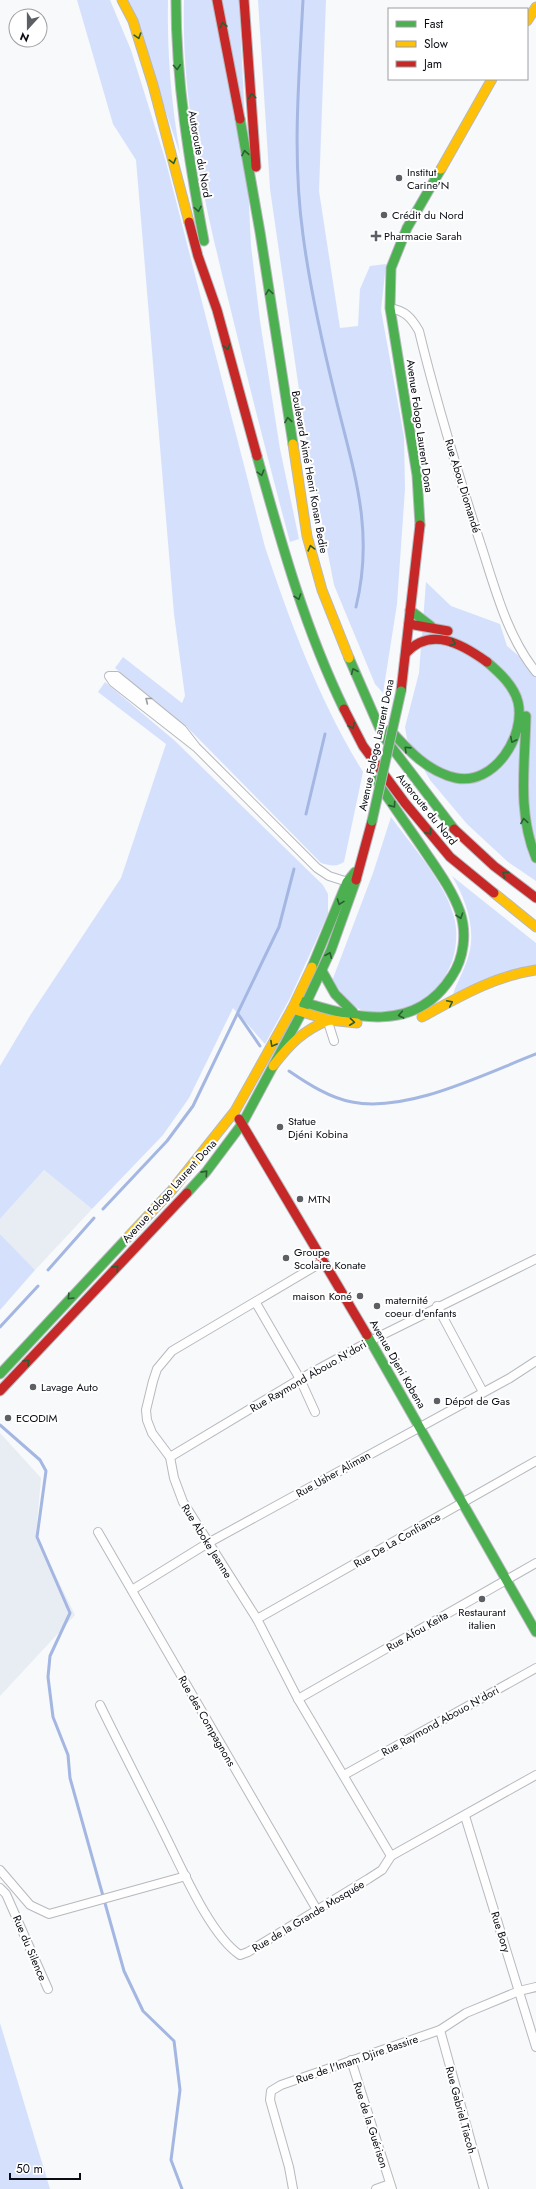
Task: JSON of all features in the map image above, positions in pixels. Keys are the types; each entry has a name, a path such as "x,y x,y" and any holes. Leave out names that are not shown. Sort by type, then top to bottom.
{"main road":[{"path":"122,0 133,21 153,85 198,256 217,310"},
{"name":"Autoroute du Nord","path":"176,0 175,40 179,96 187,152 217,310 286,560 330,680 362,746 450,858 536,927"},
{"path":"217,0 230,61 260,232"},
{"path":"244,0 260,232"},
{"path":"528,19 536,7"},
{"name":"Avenue Fologo Laurent Dona","path":"0,1374 55,1313 172,1190 208,1147 235,1111 292,1010 358,868 372,821 401,691 420,531 417,475 390,308 391,268 407,228 491,80"},
{"name":"Boulevard Aimé Henri Konan Bedie","path":"260,232 307,536 322,590 369,707"},
{"path":"410,610 433,632"},
{"path":"369,707 407,750 425,764 441,773 459,778 472,778 493,767 501,758 517,732 520,713 515,696 495,669 462,646 433,632 409,624"},
{"path":"406,653 417,641 433,632"},
{"path":"408,635 433,632 463,636 491,655 510,674 522,694 526,713 527,737 523,818 531,848 536,858"},
{"name":"Autoroute du Nord","path":"369,707 383,736 452,826 494,866 536,898"},
{"path":"297,1000 355,1014 379,1018 400,1016 414,1012 430,1003 452,979 459,963 464,938 463,922 452,895 370,772 362,746"},
{"name":"Avenue Fologo Laurent Dona","path":"0,1391 206,1172 242,1124 307,1003 322,971 351,883"},
{"path":"292,1010 329,1020 389,1025 410,1022 500,977 516,972 536,970"},
{"path":"322,971 330,989 339,1001 355,1014"},
{"path":"273,1066 300,1034 313,1026 329,1020"},
{"name":"Avenue Djeni Kobena","path":"235,1111 324,1261 536,1632"}],"street":[{"name":"Rue Abou Diomandé","path":"390,308 402,310 412,317 419,331 449,445 493,582 517,643 536,672"},
{"path":"196,746 113,682 109,676 117,676 182,729 196,746 317,868 329,876 351,883"},
{"path":"307,1003 329,1020 334,1041"},
{"name":"Rue Raymond Abouo N'dori","path":"170,1457 300,1379 370,1341 437,1306 536,1259"},
{"name":"Rue Aboke Jeanne","path":"324,1261 172,1351 157,1369 146,1410 147,1420 152,1433 170,1457 174,1478 183,1502 257,1619 298,1699 391,1856"},
{"path":"256,1302 300,1379 315,1412"},
{"path":"437,1306 483,1392"},
{"name":"Rue Usher Aliman","path":"132,1590 208,1543 483,1392 536,1361"},
{"name":"Rue De La Confiance","path":"257,1619 536,1461"},
{"name":"Rue des Compagnons","path":"98,1532 317,1910"},
{"name":"Rue Afou Keita","path":"298,1699 536,1563"},
{"name":"Rue Raymond Abouo N'dori","path":"344,1775 536,1668"},
{"name":"Rue de la Grande Mosquée","path":"100,1705 198,1899 222,1938 240,1955 248,1952 382,1870 391,1856 536,1775"},
{"name":"Rue Bory","path":"465,1816 536,2047"},
{"path":"0,1870 30,1905 49,1914 186,1876"},
{"name":"Rue du Silence","path":"0,1888 6,1894 48,1989"},
{"name":"Rue de l'Imam Djire Bassire","path":"293,2189 289,2167 270,2100 271,2091 281,2085 440,2030 466,2013 520,1991 536,1987"},
{"name":"Rue Gabriel Tiacoh","path":"440,2030 484,2189"},
{"name":"Rue de la Guérison","path":"351,2060 391,2187"},
{"path":"376,2189 391,2187"}],"shaded area":[{"path":"77,0 110,0 131,50 166,162 265,547 296,634 320,691 363,772 344,862 338,865 321,863 185,725 115,668 123,657 182,703 185,696 174,614 136,160 113,124"},
{"path":"126,0 168,0 170,77 180,154 143,43"},
{"path":"184,0 239,0 251,246 260,321 280,449 299,539 290,542 223,280 205,201 191,121 184,41"},
{"path":"258,0 326,0 319,191 340,328 358,326 360,289 370,266 386,264 381,310 404,437 405,489 397,604 383,693 375,684 334,585 307,445 270,189"},
{"path":"426,582 451,606 500,624 507,646 533,668 536,676 536,881 508,862 467,824 430,780 407,739 405,727 419,673"},
{"path":"105,682 174,740 323,885 328,894 328,914 290,998 265,1044 233,1008 189,1098 163,1135 92,1209 44,1170 0,1219 0,1066 31,1014 121,878 166,744 98,692"},
{"path":"391,817 436,878 450,904 454,917 456,935 455,952 449,969 440,984 429,996 414,1005 398,1011 367,1011 359,1009 351,1003 332,981 373,873"},
{"path":"452,876 536,943 536,965 453,994 469,956 471,931 465,902"},
{"path":"44,1170 92,1209 35,1270 0,1234 0,1219"},
{"path":"0,1234 35,1270 0,1310"},
{"path":"0,1433 41,1478 36,1535 75,1615 0,1696"},
{"path":"0,2023 50,2189 0,2189"}],"waterway":[{"path":"303,0 297,118 300,206 309,275 317,315 330,375 355,474 359,500 363,552 361,579 356,607"},
{"path":"306,814 325,734"},
{"path":"103,1209 167,1141 193,1106 279,927 294,869"},
{"path":"238,1014 260,1046"},
{"path":"289,1071 327,1094 352,1102 374,1104 397,1102 446,1090 536,1054"},
{"path":"48,1270 94,1218"},
{"path":"0,1327 38,1286"},
{"path":"0,1425 40,1460 46,1471 37,1537 70,1613 50,1656 48,1677 53,1717 68,1755 70,1778 124,1971 143,2011 174,2041 180,2090 171,2160 182,2189"}],"traffic: fast":[{"path":"176,0 178,61 184,121 204,241"},
{"path":"240,119 260,232 293,444"},
{"path":"420,525 417,475 390,308 391,268 407,228 441,169"},
{"path":"257,456 295,585 317,648 344,709"},
{"path":"410,610 431,626"},
{"path":"349,658 383,736 454,829"},
{"path":"390,730 419,759 436,771 456,778 470,778 483,774 504,756 512,743 517,729 519,715 518,702 510,685 487,662"},
{"path":"372,821 401,691"},
{"path":"526,716 524,806 530,841 536,858"},
{"path":"297,1000 318,1007 361,1016 382,1017 401,1014 420,1007 437,995 452,976 462,953 464,937 462,920 457,903 438,871 376,780"},
{"path":"312,967 347,882 355,872"},
{"path":"187,1193 206,1172 242,1124 302,1012 331,950 356,880"},
{"path":"322,971 335,994 353,1012"},
{"path":"0,1374 127,1238"},
{"path":"367,1335 536,1632"}],"traffic: slow":[{"path":"122,0 133,21 153,85 189,222"},
{"path":"528,19 536,7"},
{"path":"441,169 491,80"},
{"path":"293,444 307,536 322,590 349,658"},
{"path":"494,893 536,927"},
{"path":"127,1238 172,1190 235,1111 292,1009 312,967"},
{"path":"422,1017 491,982 536,970"},
{"path":"292,1009 329,1020 357,1023"},
{"path":"273,1066 285,1051 304,1033 329,1020"}],"traffic: jam":[{"path":"217,0 240,119"},
{"path":"244,0 256,167"},
{"path":"189,222 198,256 217,310 257,456"},
{"path":"401,691 420,525"},
{"path":"409,624 448,631"},
{"path":"406,653 416,645 426,640 436,639 457,644 487,662"},
{"path":"344,709 363,746 405,803 450,857 494,893"},
{"path":"356,880 372,821"},
{"path":"454,829 494,866 536,898"},
{"path":"239,1119 367,1335"},
{"path":"0,1391 187,1193"}],"place":[{"name":"Institut Carine'N","path":"399,178"},
{"name":"Crédit du Nord","path":"384,215"},
{"name":"Pharmacie Sarah","path":"376,236"},
{"name":"Statue Djéni Kobina","path":"280,1127"},
{"name":"MTN","path":"300,1199"},
{"name":"Groupe Scolaire Konate","path":"286,1258"},
{"name":"maison Koné","path":"360,1296"},
{"name":"maternité coeur d'enfants","path":"377,1306"},
{"name":"Lavage Auto","path":"33,1387"},
{"name":"Dépot de Gas","path":"437,1401"},
{"name":"ECODIM","path":"8,1418"},
{"name":"Restaurant italien","path":"482,1599"}]}
